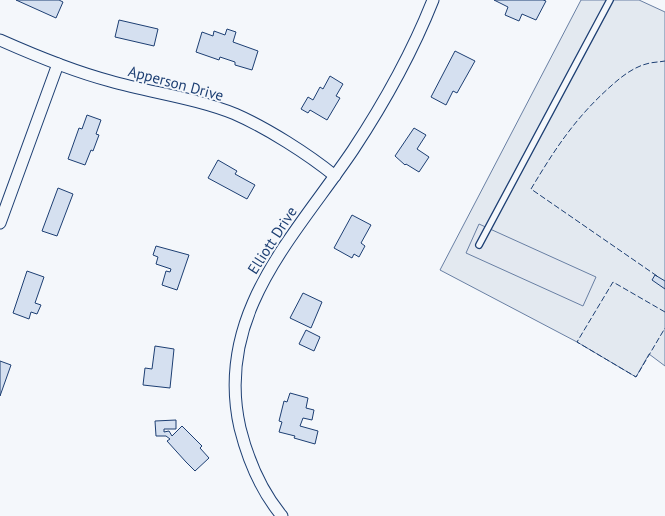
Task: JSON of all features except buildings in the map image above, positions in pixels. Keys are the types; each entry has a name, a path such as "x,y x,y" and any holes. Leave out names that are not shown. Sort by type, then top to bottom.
{"street":[{"name":"Elliott Drive","path":"282,516 254,471 244,442 236,406 236,362 244,327 259,288 293,232 335,176 380,109 404,64 433,0"},
{"name":"Apperson Drive","path":"0,40 58,64 109,81 168,94 235,114 294,147 335,176"},
{"path":"0,223 58,64"}],"lane":[{"path":"479,245 610,0"}],"shaded area":[{"path":"581,0 639,0 665,12 665,366 649,354 636,377 577,342 440,270"},
{"path":"479,224 596,277 583,306 466,253"}],"fence":[{"path":"657,276 531,189 566,134 598,98 634,69 644,64 665,61"},
{"path":"665,312 613,282 577,342 636,377 665,328"}]}
